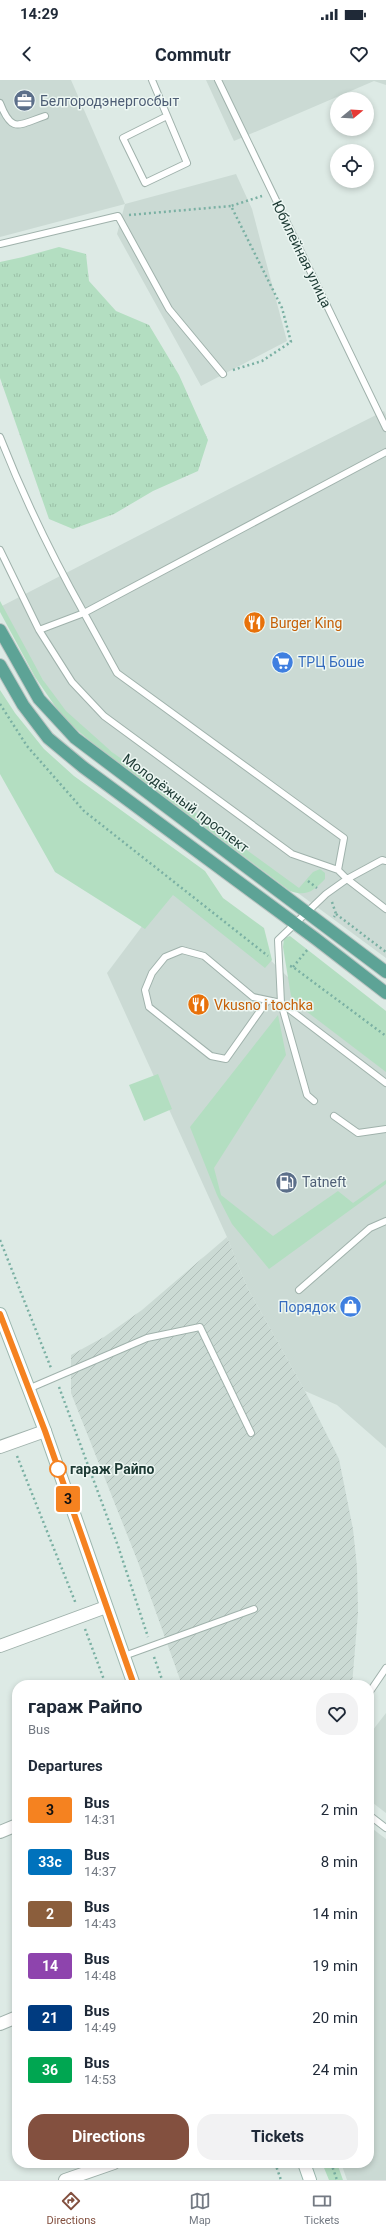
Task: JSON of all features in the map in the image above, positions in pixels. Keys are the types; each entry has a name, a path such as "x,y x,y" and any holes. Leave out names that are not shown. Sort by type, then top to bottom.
{"main road":[{"name":"Молодёжный проспект","path":"0,630 39,699 75,738 386,972"},
{"path":"0,665 23,705 48,738 82,767 386,994"},
{"path":"0,1314 45,1431 132,1680"},
{"path":"6,1444 45,1431"},
{"path":"0,1646 106,1607"},
{"path":"0,1832 12,1827"},
{"path":"0,2024 12,2019"},
{"path":"65,2180 100,2168"},
{"path":"306,2168 310,2180"}],"lane":[{"path":"152,80 187,163 145,183 122,138 167,116"},
{"name":"Юбилейная улица","path":"218,80 386,428"},
{"path":"0,103 6,118 11,124 17,125 45,116"},
{"path":"0,244 118,216 169,309 223,374"},
{"path":"0,437 28,505 54,560 117,673 344,838 338,870"},
{"path":"39,630 84,613 386,452"},
{"path":"0,550 39,630 72,682 104,716 292,854 338,870 347,879 386,909"},
{"path":"314,1101 307,1095 281,1003 278,940 326,894 347,879 382,860 386,861"},
{"path":"267,1001 226,1059 211,1056 149,1008 144,990 152,973 165,957 182,950 204,956 253,997 281,1003 386,1083"},
{"path":"334,1116 358,1133 386,1129"},
{"path":"299,1290 370,1228 386,1221"},
{"path":"28,1389 147,1338 200,1327 251,1433"},
{"path":"124,1656 254,1609"},
{"path":"374,1685 386,1668"},
{"path":"374,1819 386,1828"}],"path":[{"path":"118,216 231,206 272,193"},
{"path":"223,374 262,361 291,342 282,308 231,206"},
{"path":"0,704 27,746 84,811 280,965 293,967 386,1036"},
{"path":"336,914 386,952"},
{"path":"0,1240 55,1378 118,1546 162,1680"},
{"path":"6,1444 80,1616 104,1680"},
{"path":"277,2168 281,2180"},
{"path":"333,2168 337,2180"}],"shaded area":[{"path":"0,80 71,80 125,204 0,237"},
{"path":"206,80 386,80 386,85 374,81 348,92 330,92 330,100 234,141"},
{"path":"236,174 252,209 287,341 201,386 117,234 125,204"},
{"path":"384,411 386,415 386,958 148,782 60,709 0,607"},
{"path":"170,889 204,896 324,1012 386,1056 386,1448 337,1405 305,1391 247,1287 227,1237 107,973"},
{"path":"227,1237 247,1287 305,1391 339,1459 353,1529 357,1567 358,1613 352,1680 180,1680 138,1562 71,1393 71,1355 104,1337 142,1310"},
{"path":"386,1713 386,1813 374,1804 374,1729"},
{"path":"374,1830 386,1839 386,2180 347,2180 343,2168 374,2168"}],"green space":[{"path":"59,247 86,254 89,281 116,311 149,325 179,375 208,440 198,471 153,491 114,514 73,529 49,519 0,378 0,262"},
{"path":"0,601 43,680 66,711 112,752 299,888 313,872 320,869 325,873 325,879 309,892 296,893 290,891 90,741 70,724 57,709 35,677 0,612"},
{"path":"0,690 15,713 44,749 74,776 205,871 223,898 264,928 272,960 265,968 173,895 145,929 55,872 0,774"},
{"path":"290,936 386,1011 386,1072 302,1008 291,996 283,947 284,938"},
{"path":"278,1015 286,1055 214,1168 221,1195 273,1236 338,1191 353,1203 386,1180 386,1184 269,1269 232,1224 217,1195 190,1127"},
{"path":"158,1074 172,1109 144,1121 129,1085"},
{"path":"324,2168 339,2168 343,2180 329,2180"}],"bus line":[{"name":"3","path":"0,1314 45,1431 132,1680"}],"place":[{"name":"Белгородэнергосбыт","path":"25,101"},
{"name":"Burger King","path":"254,623"},
{"name":"ТРЦ Боше","path":"283,662"},
{"name":"Vkusno i tochka","path":"199,1005"},
{"name":"Tatneft","path":"286,1182"},
{"name":"Порядок","path":"351,1307"},
{"name":"гараж Райпо","path":"58,1469"}]}
